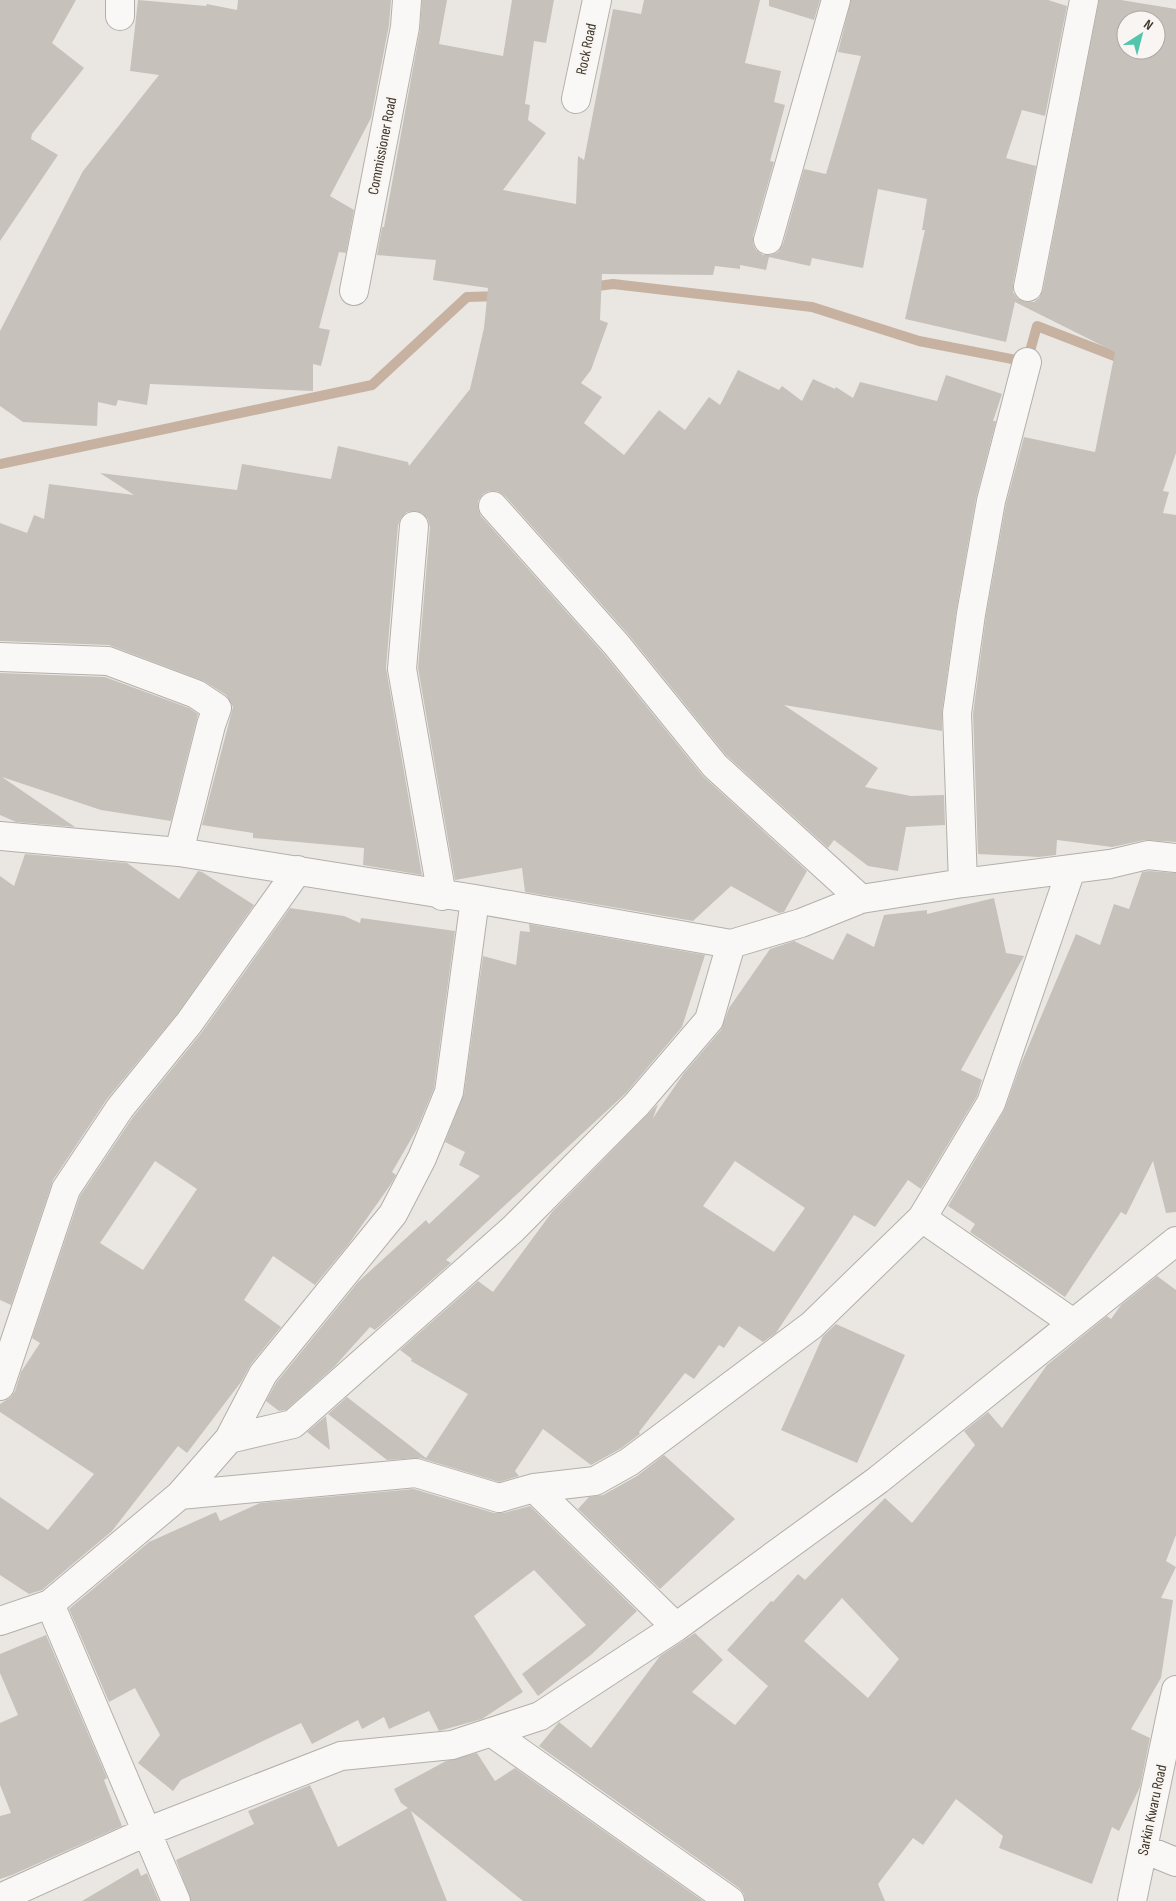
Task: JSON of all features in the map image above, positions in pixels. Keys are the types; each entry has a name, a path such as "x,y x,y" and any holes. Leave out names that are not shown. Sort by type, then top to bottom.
{"street":[{"name":"Commissioner Road","path":"354,292 405,27 408,0"},
{"name":"Rock Road","path":"576,99 597,0"},
{"path":"768,240 836,0"},
{"path":"1028,287 1084,0"},
{"path":"963,883 957,713 970,614 991,501 1027,362"},
{"path":"493,506 616,644 715,766 861,899"},
{"path":"414,526 402,669 442,896"},
{"path":"0,657 108,661 196,694 218,708 211,725 179,852"},
{"path":"0,836 179,852 298,870 442,896 475,899 731,944 801,923 861,899 963,883 1070,870 1148,856 1176,858"},
{"path":"0,1386 66,1189 120,1108 189,1023 298,870"},
{"path":"180,1495 416,1473 499,1498 534,1488 595,1481 629,1462 812,1325 922,1218 991,1104 1070,870"},
{"path":"0,1621 50,1604 180,1495 229,1439 263,1374 393,1214 422,1158 449,1092 475,899"},
{"path":"229,1439 293,1424 513,1229 637,1104 709,1020 731,944"},
{"path":"922,1218 1073,1323"},
{"path":"0,1898 146,1832 341,1756 452,1745 540,1716 676,1627 878,1480 1176,1240"},
{"path":"534,1488 676,1627"},
{"path":"50,1604 176,1901"},
{"name":"Sarkin Kwaru Road","path":"1132,1901 1176,1690"},
{"path":"491,1732 730,1901"},
{"path":"1144,1849 1176,1862"}],"building":[{"path":"0,0 76,0 52,43 84,68 32,134 31,139 58,155 0,241"},
{"path":"138,0 206,6 207,4 237,10 238,0 391,0 389,25 371,118 330,196 354,210 346,253 339,252 319,328 330,330 321,366 313,364 313,391 150,384 147,405 118,400 116,406 98,402 97,426 23,422 0,406 0,331 83,171 159,75 130,71"},
{"path":"422,0 447,0 439,44 503,56 512,0 554,0 546,43 534,41 525,104 530,105 528,120 546,133 503,190 576,204 578,156 584,160 613,9 641,14 644,0 760,0 745,63 781,71 774,102 785,105 770,161 774,162 753,236 753,244 756,250 763,255 771,255 778,252 783,244 804,169 826,174 861,56 838,52 851,0 1048,0 1067,6 1045,116 1022,110 1006,158 1036,166 1013,284 1013,292 1017,298 1026,302 1034,302 1039,298 1043,290 1099,0 1121,0 1176,9 1176,453 1163,491 1169,492 1163,513 1176,515 1176,842 1145,840 1112,847 1057,840 1056,855 1039,857 978,854 973,714 986,616 1006,504 1024,437 1095,452 1115,352 1015,302 1006,342 905,319 925,230 922,230 927,199 878,189 863,268 812,258 810,266 769,257 766,270 740,265 740,269 715,266 713,275 602,274 600,320 608,323 591,370 581,383 602,397 584,423 624,455 659,410 685,430 709,397 720,405 738,370 779,390 782,386 802,401 813,379 835,389 836,387 853,398 860,382 937,401 946,375 1002,394 993,421 996,421 976,498 956,612 942,711 942,731 784,705 878,768 865,787 911,796 944,795 945,825 906,827 898,871 868,866 834,840 828,848 726,755 628,634 505,496 497,491 489,491 483,494 478,501 478,509 481,516 604,654 703,776 807,871 784,912 779,913 731,886 693,921 525,892 522,868 455,880 418,668 430,527 428,519 422,513 416,511 407,512 401,518 398,525 386,668 422,875 363,865 364,848 253,838 253,833 202,825 233,707 226,695 204,681 109,645 0,641 0,523 27,533 34,515 44,519 49,484 134,495 100,473 237,490 242,464 331,479 338,446 408,462 409,466 470,389 484,328 488,288 433,280 436,260 377,255 382,227 384,227 420,30"},
{"path":"769,0 820,0 814,20 769,6"},
{"path":"0,673 105,677 189,708 198,714 171,821 101,810 2,777 75,827 16,822 0,815"},
{"path":"25,854 127,863 179,899 198,871 254,905 177,1014 107,1099 53,1180 11,1305 0,1300 0,876 14,886"},
{"path":"1142,872 1176,873 1176,1212 1166,1213 1153,1161 1126,1215 1121,1212 1065,1297 970,1232 975,1224 948,1206 1004,1111 1021,1064 1076,934 1100,945 1114,904 1129,909"},
{"path":"994,898 1006,953 1024,956 961,1070 982,1080 977,1096 921,1189 908,1180 875,1227 854,1215 776,1333 763,1342 739,1326 724,1348 719,1345 694,1379 685,1373 639,1432 640,1434 620,1449 591,1465 543,1429 515,1471 519,1476 499,1482 420,1458 387,1460 328,1414 347,1397 426,1458 468,1394 411,1361 412,1359 400,1350 478,1281 493,1292 552,1212 658,1104 653,1118 684,1073 721,1030 729,1008 770,949 794,941 833,960 847,933 874,947 884,915 927,910 927,914","holes":["735,1161 805,1208 774,1252 703,1206"]},
{"path":"290,908 344,916 360,923 361,918 455,931 434,1088 417,1129 392,1172 396,1175 391,1184 348,1245 315,1285 273,1256 244,1300 281,1327 251,1364 241,1382 187,1453 178,1446 112,1531 42,1590 29,1594 0,1575 0,1497 48,1530 94,1474 0,1412 0,1404 11,1397 15,1391 21,1372 40,1343 32,1338 80,1196 133,1117 202,1032","holes":["155,1161 197,1189 143,1270 100,1243"]},
{"path":"529,924 705,955 682,1027 626,1093 446,1260 451,1263 375,1330 370,1327 334,1367 286,1410 279,1411 266,1401 276,1383 358,1282 426,1220 429,1224 480,1176 459,1165 465,1152 445,1142 464,1094 483,956 516,965 520,931 530,932"},
{"path":"1157,1276 1176,1290 1176,1535 1166,1561 1176,1567 1161,1598 1173,1600 1161,1678 1131,1729 1150,1738 1140,1787 1119,1831 1112,1827 1092,1884 999,1848 1003,1836 956,1799 923,1845 913,1838 878,1884 885,1901 745,1901 744,1894 739,1888 539,1746 559,1722 591,1748 660,1656 695,1633 723,1660 692,1692 735,1725 768,1686 727,1650 771,1601 773,1602 798,1574 805,1580 885,1498 912,1523 975,1445 964,1431 988,1412 1002,1428 1047,1365 1107,1316 1111,1319 1121,1305","holes":["842,1598 899,1659 868,1698 804,1641"]},
{"path":"836,1324 905,1355 857,1463 781,1430 823,1336"},
{"path":"326,1416 330,1450 307,1432"},
{"path":"664,1455 735,1519 660,1589 578,1509 589,1497 603,1495 637,1476"},
{"path":"414,1489 494,1513 503,1513 530,1506 637,1611 592,1654 538,1696 522,1674 586,1625 534,1570 474,1616 523,1692 482,1719 439,1731 429,1711 389,1729 384,1717 362,1729 358,1720 312,1744 301,1723 181,1780 173,1791 138,1763 160,1735 135,1688 109,1702 69,1609 149,1542 216,1512 220,1521 260,1503"},
{"path":"46,1635 107,1778 104,1780 122,1826 0,1879 0,1816 11,1813 0,1785 0,1723 18,1715 0,1673 0,1654"},
{"path":"477,1753 495,1781 515,1768 703,1901 523,1901 411,1811 447,1901 191,1901 176,1860 254,1824 248,1811 310,1785 338,1847 408,1808 401,1803 394,1789 446,1761"},
{"path":"138,1868 141,1876 147,1873 159,1901 82,1901"}],"waterway":[{"path":"590,287 613,284 812,307 919,341 1027,362 1037,326 1125,360"},
{"path":"0,464 372,385 467,297 501,296"}]}
